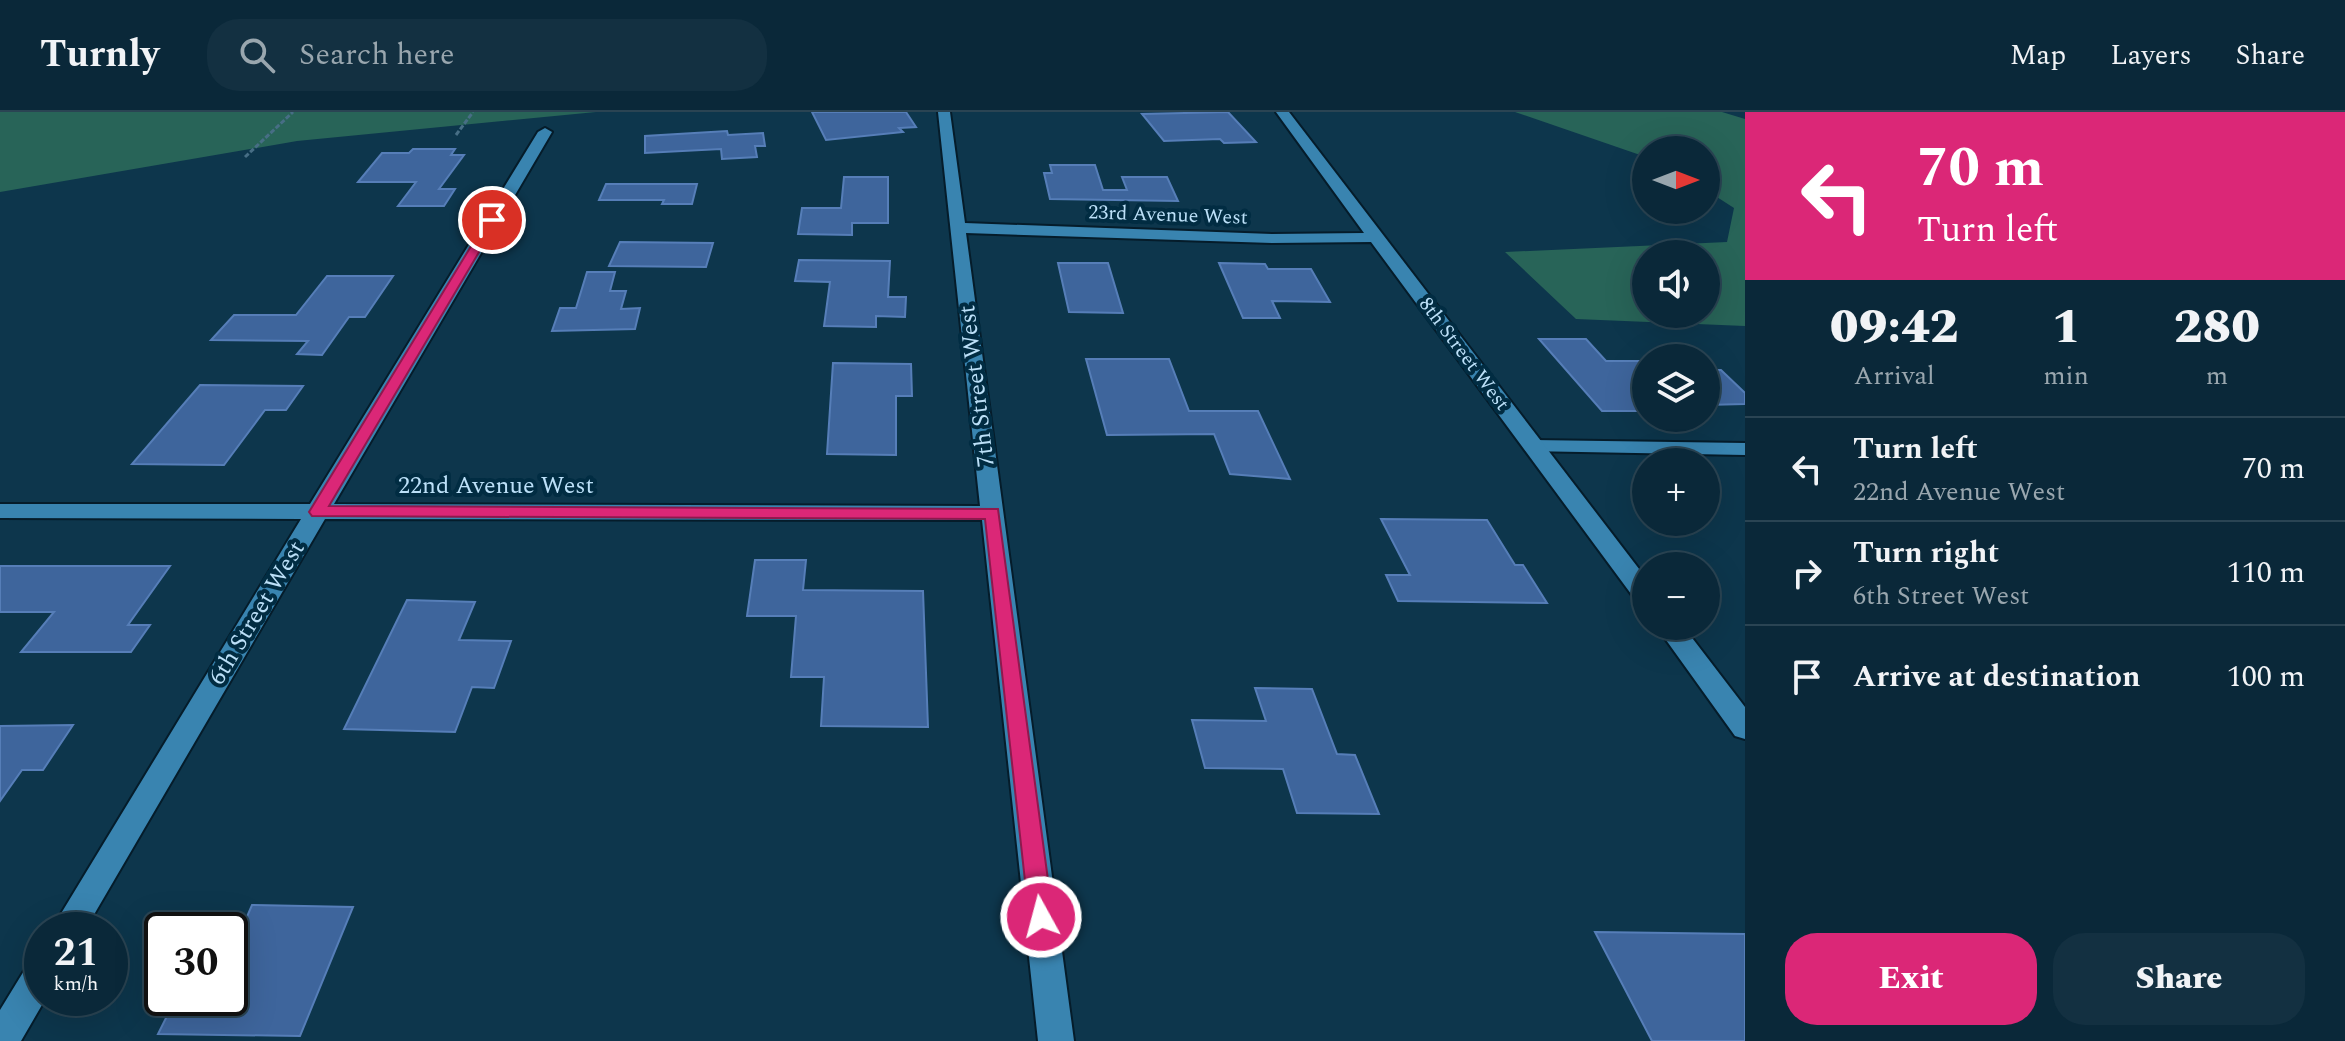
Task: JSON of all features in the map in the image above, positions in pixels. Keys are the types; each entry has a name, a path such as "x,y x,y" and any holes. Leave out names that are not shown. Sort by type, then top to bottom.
{"street":[{"name":"7th Street West","path":"944,112 1056,1041"},
{"name":"8th Street West","path":"1282,112 1632,577"},
{"name":"6th Street West","path":"78,912 545,132"},
{"name":"23rd Avenue West","path":"958,228 1279,239 1376,237"},
{"path":"1533,446 1745,449"},
{"name":"22nd Avenue West","path":"0,511 992,513"},
{"path":"1679,640 1745,728"},
{"path":"1,1041 24,1003"}],"path":[{"path":"245,157 293,112"},
{"path":"456,135 473,112"}],"shaded area":[{"path":"0,112 596,112 297,141 0,192"},
{"path":"1515,112 1722,112 1745,119 1745,326 1720,325 1720,242 1727,242 1734,208 1720,199 1720,136 1632,136 1632,152"},
{"path":"1632,246 1632,321 1576,319 1505,252"}],"building":[{"path":"812,112 906,112 916,127 899,128 903,132 826,140"},
{"path":"1228,112 1256,142 1224,143 1220,139 1164,141 1142,114"},
{"path":"727,131 728,135 763,133 765,146 755,146 757,157 722,159 721,149 645,153 645,136"},
{"path":"413,149 455,149 451,155 464,155 439,189 455,189 444,206 398,206 416,182 358,182 382,153 409,153"},
{"path":"1050,165 1095,165 1103,190 1127,190 1122,177 1167,177 1178,201 1050,199 1044,173 1052,173"},
{"path":"844,177 888,177 888,223 852,223 852,235 798,234 802,208 841,208"},
{"path":"606,184 697,184 692,204 662,204 664,200 599,200"},
{"path":"620,242 713,243 706,267 609,266"},
{"path":"799,260 890,261 888,297 906,297 905,317 876,316 876,327 824,326 830,282 795,281"},
{"path":"1058,263 1108,263 1123,313 1069,312"},
{"path":"1219,263 1265,264 1268,269 1311,269 1330,302 1272,301 1280,318 1243,318"},
{"path":"587,272 615,272 610,291 626,291 621,309 640,308 635,329 552,331 560,308 576,308"},
{"path":"327,276 393,276 365,317 349,317 322,355 297,354 308,341 211,340 234,315 296,315"},
{"path":"1539,339 1586,339 1606,361 1632,361 1632,411 1602,411"},
{"path":"1086,359 1169,359 1189,411 1258,411 1290,479 1230,474 1214,434 1107,435"},
{"path":"833,363 911,364 912,396 896,396 896,455 827,454"},
{"path":"1720,370 1745,393 1745,404 1720,405"},
{"path":"200,385 303,386 286,410 265,410 224,465 132,464"},
{"path":"1381,519 1487,520 1515,565 1523,565 1547,603 1398,601 1386,575 1410,575"},
{"path":"755,560 806,560 803,590 923,591 928,727 821,726 824,677 791,677 796,616 747,616"},
{"path":"0,566 170,566 128,625 150,625 131,652 21,652 54,612 0,612"},
{"path":"407,600 475,602 459,640 511,641 494,688 472,687 455,732 344,729"},
{"path":"1255,688 1312,689 1337,754 1355,755 1379,814 1297,813 1283,769 1205,768 1192,720 1266,721"},
{"path":"73,725 43,770 22,770 0,801 0,726"},
{"path":"252,905 353,907 300,1036 158,1034 167,1016 248,1016 248,914"},
{"path":"1595,932 1745,934 1745,1041 1652,1041"}],"route":[{"path":"492,220 318,512 992,513 1041,917"}]}
